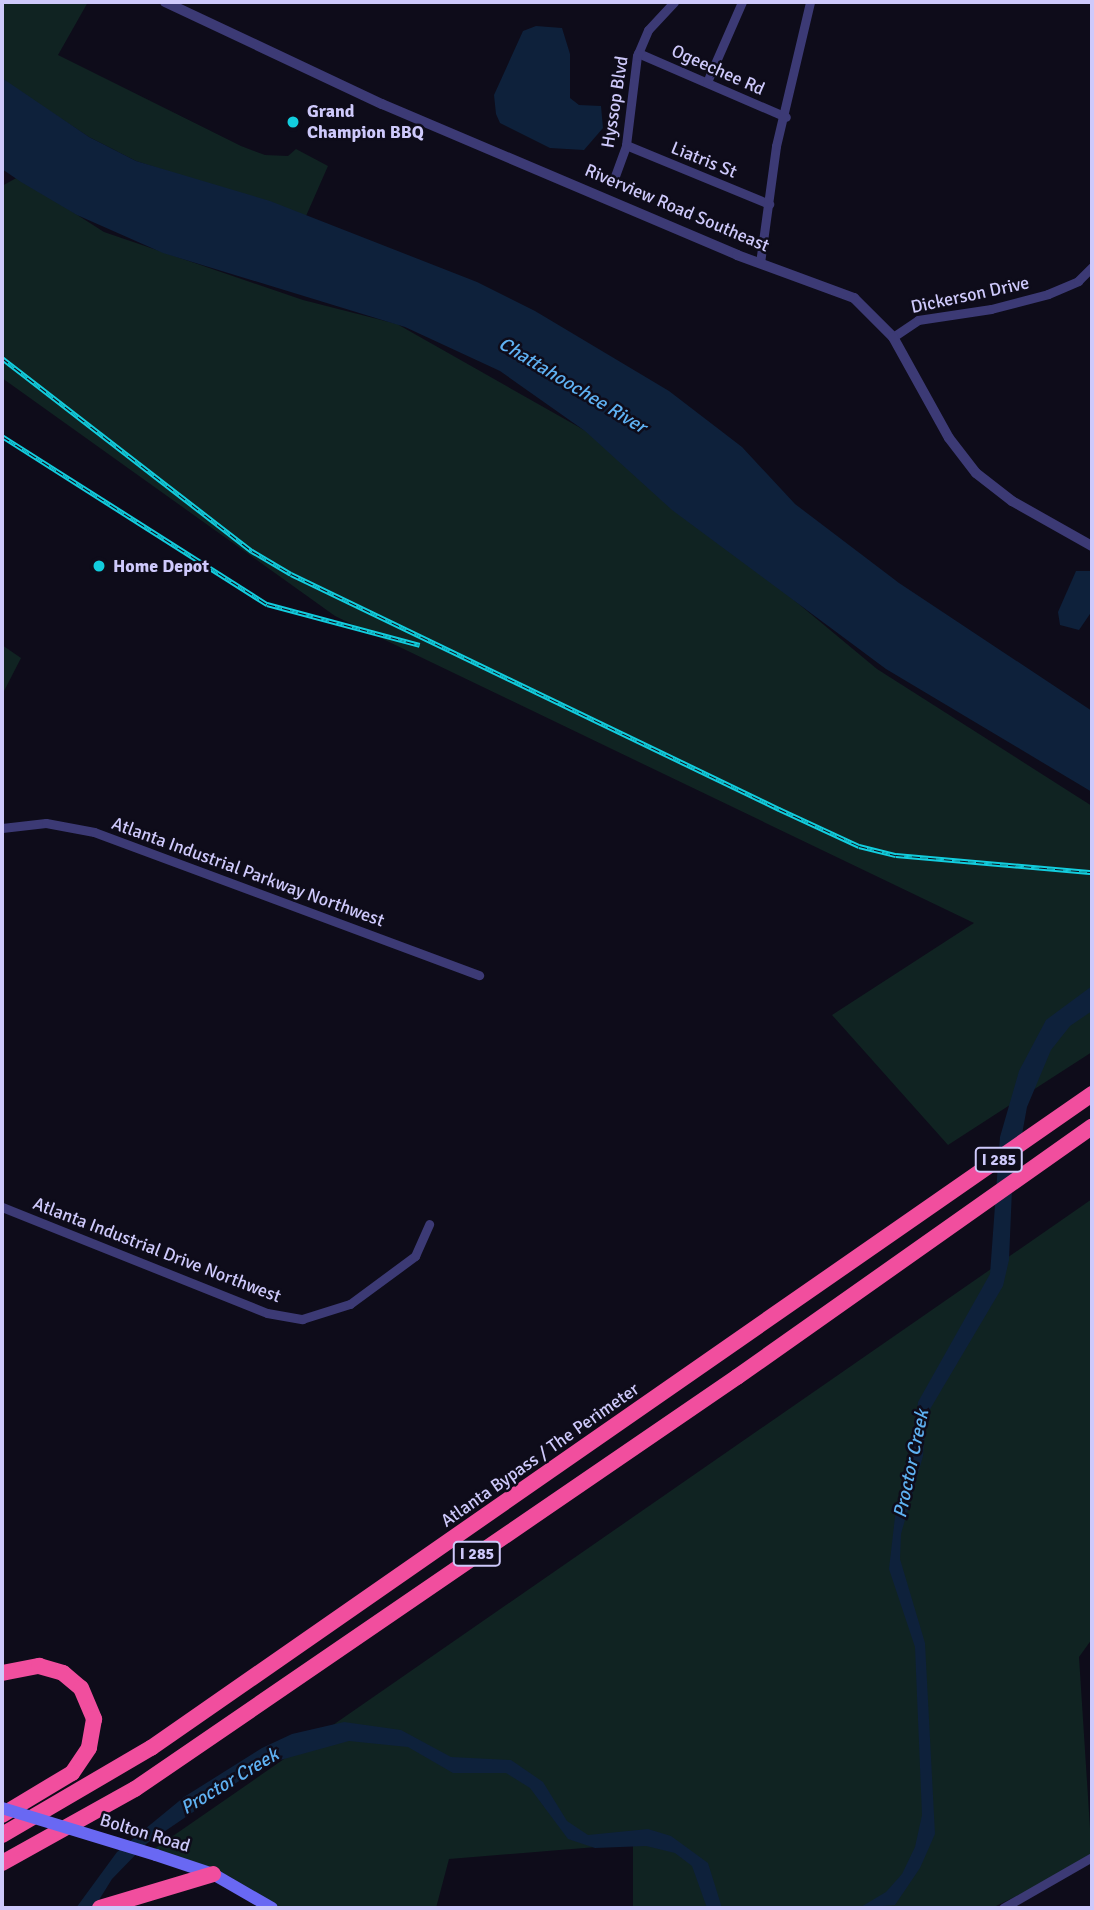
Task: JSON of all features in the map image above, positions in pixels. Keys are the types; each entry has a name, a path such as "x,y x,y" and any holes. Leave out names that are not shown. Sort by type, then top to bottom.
{"highway":[{"name":"Atlanta Bypass / The Perimeter","path":"2,1835 139,1756 1092,1094"},
{"name":"I 285","path":"2,1863 145,1783 737,1377 1092,1126"},
{"path":"2,1673 40,1667 63,1673 85,1693 94,1719 89,1748 72,1773 2,1815"},
{"path":"100,1908 213,1874"}],"main road":[{"name":"Bolton Road","path":"2,1808 213,1874 272,1908"}],"street":[{"name":"Riverview Road Southeast","path":"165,2 382,104 760,263 854,298 893,337 949,438 976,473 1012,501 1092,546"},
{"name":"Hyssop Blvd","path":"615,176 626,145 638,53 648,30 674,2"},
{"path":"707,82 742,2"},
{"path":"760,263 776,146 786,117 810,2"},
{"name":"Ogeechee Rd","path":"638,53 786,117"},
{"name":"Liatris St","path":"626,145 769,204"},
{"name":"Dickerson Drive","path":"893,337 918,320 991,309 1048,294 1078,281 1092,267"},
{"name":"Atlanta Industrial Parkway Northwest","path":"2,828 46,823 94,832 479,975"},
{"name":"Atlanta Industrial Drive Northwest","path":"2,1207 267,1312 302,1319 349,1304 409,1261 425,1241 429,1224"},
{"path":"1003,1908 1092,1857"}],"green space":[{"path":"2,2 88,2 58,55 241,146 265,155 288,156 296,149 328,166 306,216 136,161 89,137 13,87 2,78"},
{"path":"18,177 104,232 303,300 397,324 600,439 877,669 1092,806 1092,1052 948,1145 832,1015 974,923 335,616 2,378 2,186"},
{"path":"2,645 21,658 2,695"},
{"path":"1092,1199 1092,1639 1079,1657 1092,1859 992,1908 633,1908 633,1844 449,1859 436,1908 275,1908 229,1876 144,1856"}],"water":[{"path":"536,26 562,28 570,54 570,98 579,105 601,106 603,128 584,150 550,148 500,123 496,114 494,95 523,31"},
{"name":"Chattahoochee River","path":"2,78 89,137 136,161 270,201 477,282 535,311 669,391 742,447 795,504 899,583 1092,711 1092,792 886,669 672,510 585,431 500,371 405,327 163,253 77,215 21,182 2,169"},
{"path":"1076,571 1092,571 1092,611 1079,630 1060,625 1058,612"},
{"name":"Proctor Creek","path":"1092,986 1092,1011 1070,1026 1051,1050 1027,1107 1012,1189 1009,1260 1003,1286 926,1416 923,1456 901,1534 900,1559 925,1643 935,1834 920,1868 895,1905 859,1908 886,1892 902,1874 915,1847 922,1815 915,1647 889,1569 895,1517 913,1450 918,1402 990,1274 1000,1137 1019,1071 1046,1020"},
{"name":"Proctor Creek","path":"344,1722 401,1730 451,1757 511,1760 543,1782 567,1821 588,1835 648,1829 671,1836 708,1863 722,1908 707,1908 692,1866 675,1853 646,1846 595,1848 568,1839 530,1788 506,1773 453,1773 408,1747 349,1741 266,1764 146,1844 112,1879 94,1908 76,1908 117,1852 184,1797 262,1748 292,1734"}],"railway":[{"path":"2,358 252,551 291,574 779,809 859,846 896,855 1092,872"},
{"path":"2,436 267,604 420,645"}],"place":[{"name":"Grand Champion BBQ","path":"293,122"},
{"name":"Home Depot","path":"99,566"}]}
